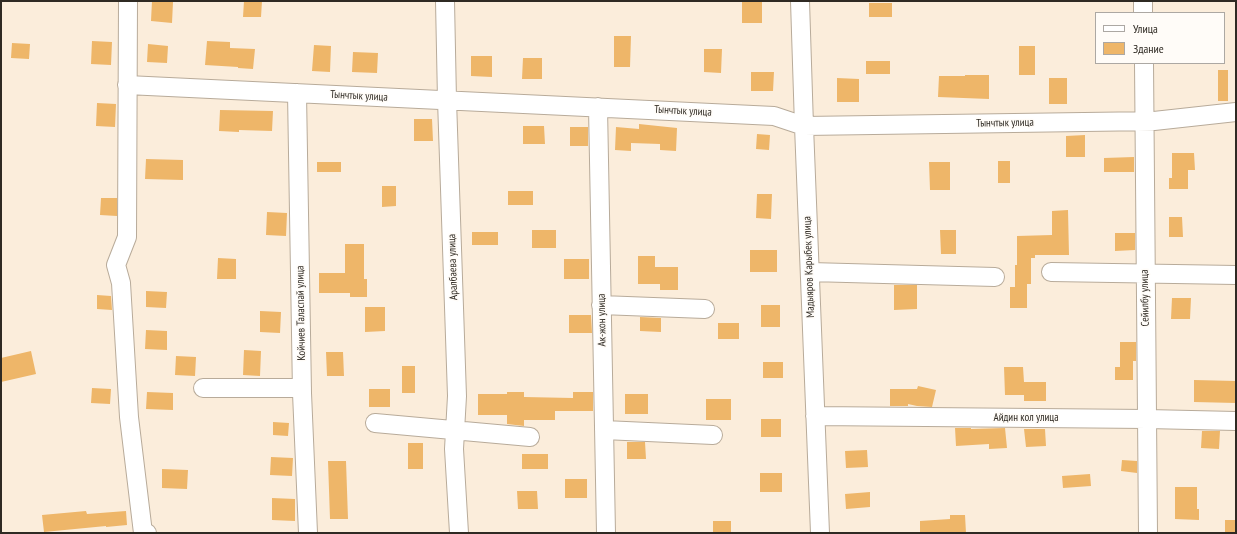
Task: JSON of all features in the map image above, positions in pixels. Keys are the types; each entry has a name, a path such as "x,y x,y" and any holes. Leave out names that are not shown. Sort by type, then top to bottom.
{"street":[{"path":"128,1 127,237 116,264 121,283 129,417 143,533 147,533"},
{"name":"Аралбаева улица","path":"445,1 457,396 454,449 459,533"},
{"name":"Мадыяров Карыбек улица","path":"800,1 820,533"},
{"path":"1143,1 1143,12"},
{"name":"Сейилбу улица","path":"1144,64 1148,533"},
{"name":"Тынчтык улица","path":"127,85 774,116 804,126 1144,121 1236,112"},
{"name":"Койчиев Таласпай улица","path":"297,93 302,388 308,533"},
{"name":"Ак-жон улица","path":"598,107 606,533"},
{"path":"810,272 995,277"},
{"path":"1051,272 1236,275"},
{"path":"601,305 705,309"},
{"path":"203,388 302,388"},
{"name":"Айдин кол улица","path":"815,416 1236,421"},
{"path":"375,422 455,431 530,437"},
{"path":"604,430 713,435"}],"building":[{"path":"152,1 173,2 172,23 151,21"},
{"path":"244,1 262,1 261,17 243,17"},
{"path":"742,1 762,1 762,23 742,23"},
{"path":"869,3 892,3 892,17 869,17"},
{"path":"614,36 631,36 630,67 614,67"},
{"path":"92,41 112,42 111,65 91,64"},
{"path":"207,41 230,42 230,48 255,49 253,69 205,65"},
{"path":"12,43 30,44 29,59 11,58"},
{"path":"148,44 168,46 167,63 147,62"},
{"path":"314,45 331,46 330,72 312,71"},
{"path":"1019,46 1035,46 1035,75 1019,75"},
{"path":"704,49 722,49 721,73 704,72"},
{"path":"353,52 378,53 377,73 352,72"},
{"path":"471,56 492,56 492,77 471,76"},
{"path":"523,58 542,58 542,79 522,79"},
{"path":"866,61 890,61 890,74 866,74"},
{"path":"1218,70 1228,70 1228,101 1218,101"},
{"path":"751,72 774,72 773,91 751,91"},
{"path":"989,75 989,99 938,97 939,76"},
{"path":"837,78 859,79 859,102 837,102"},
{"path":"1049,78 1067,78 1067,104 1049,104"},
{"path":"97,103 116,104 115,127 96,126"},
{"path":"220,110 273,111 272,131 219,131"},
{"path":"414,119 432,119 433,141 414,141"},
{"path":"639,124 677,128 676,151 660,150 660,144 631,143 631,151 615,150 616,127 639,129"},
{"path":"523,126 544,126 545,144 523,144"},
{"path":"570,127 588,127 588,146 570,146"},
{"path":"757,134 770,135 769,150 756,149"},
{"path":"1085,135 1085,157 1066,157 1066,136"},
{"path":"1172,153 1194,153 1195,170 1188,170 1188,189 1169,189 1169,178 1172,178"},
{"path":"1134,157 1134,172 1104,172 1104,158"},
{"path":"146,159 183,160 183,180 145,179"},
{"path":"998,161 1010,161 1010,183 998,183"},
{"path":"317,162 341,162 341,172 317,172"},
{"path":"929,162 950,162 950,190 930,190"},
{"path":"382,186 396,186 396,206 382,207"},
{"path":"508,191 533,191 533,205 508,205"},
{"path":"757,194 772,194 771,219 756,218"},
{"path":"101,198 117,198 117,216 100,215"},
{"path":"1068,210 1069,255 1035,255 1035,258 1031,258 1031,284 1027,284 1027,308 1010,308 1010,287 1015,287 1017,236 1052,235 1052,211"},
{"path":"267,212 287,213 286,236 266,235"},
{"path":"1169,217 1182,217 1183,237 1169,237"},
{"path":"532,230 556,230 556,248 532,248"},
{"path":"940,230 956,230 956,254 941,254"},
{"path":"472,232 498,232 498,245 472,245"},
{"path":"1115,233 1135,233 1135,250 1115,251"},
{"path":"345,244 364,244 364,279 367,279 367,297 350,297 350,293 319,293 319,273 345,273"},
{"path":"750,250 777,250 777,272 750,272"},
{"path":"638,256 655,256 655,267 678,267 678,290 660,290 660,284 638,284"},
{"path":"218,258 236,259 236,279 217,279"},
{"path":"564,259 589,259 589,279 564,279"},
{"path":"894,285 917,285 917,309 894,310"},
{"path":"146,291 167,292 166,308 146,307"},
{"path":"97,295 111,296 112,310 97,309"},
{"path":"1172,298 1191,298 1190,319 1171,319"},
{"path":"761,305 780,305 780,327 761,327"},
{"path":"365,307 385,307 385,331 365,332"},
{"path":"260,311 281,312 280,333 260,332"},
{"path":"569,315 591,315 592,333 569,333"},
{"path":"640,317 661,318 661,332 640,331"},
{"path":"718,323 739,323 739,339 718,339"},
{"path":"146,330 167,331 167,350 145,349"},
{"path":"1120,342 1136,342 1136,361 1133,361 1133,380 1115,380 1115,367 1120,367"},
{"path":"244,350 261,351 260,376 243,375"},
{"path":"31,351 36,374 1,382 1,358"},
{"path":"326,352 343,352 344,376 327,376"},
{"path":"176,356 196,357 195,376 175,375"},
{"path":"763,362 783,362 783,378 763,378"},
{"path":"402,366 415,366 415,393 402,393"},
{"path":"1004,367 1023,367 1024,382 1046,382 1046,401 1024,401 1024,395 1005,395"},
{"path":"1194,380 1236,381 1236,403 1194,402"},
{"path":"918,386 936,390 932,407 908,404 908,406 890,406 890,389 917,389"},
{"path":"92,388 111,389 110,404 91,403"},
{"path":"369,389 390,389 390,407 369,407"},
{"path":"147,392 173,393 173,410 146,409"},
{"path":"507,392 524,392 524,397 573,398 573,392 593,392 593,411 555,411 555,420 524,420 524,426 507,424 507,415 478,415 478,394 507,394"},
{"path":"625,394 648,394 648,414 625,414"},
{"path":"706,399 731,399 731,420 706,420"},
{"path":"761,419 781,419 781,437 761,437"},
{"path":"273,422 289,423 288,436 273,435"},
{"path":"955,428 1005,428 1007,448 989,449 989,444 956,446"},
{"path":"1024,429 1045,429 1046,446 1026,447"},
{"path":"1202,431 1220,431 1219,449 1201,448"},
{"path":"627,442 645,442 646,459 627,459"},
{"path":"408,443 423,443 423,469 408,469"},
{"path":"867,450 868,467 846,468 845,451"},
{"path":"522,454 548,454 548,469 522,469"},
{"path":"271,457 293,458 292,476 270,475"},
{"path":"1122,460 1137,461 1137,473 1121,471"},
{"path":"328,461 346,461 348,519 330,519"},
{"path":"162,469 188,470 187,489 162,488"},
{"path":"760,473 782,473 782,492 760,492"},
{"path":"1090,474 1091,486 1063,488 1062,476"},
{"path":"565,479 587,479 587,498 565,498"},
{"path":"1175,487 1197,487 1197,509 1199,509 1199,520 1175,519"},
{"path":"517,491 537,491 538,509 518,509"},
{"path":"870,492 870,507 846,509 845,494"},
{"path":"272,498 295,499 295,521 272,520"},
{"path":"86,511 87,514 126,511 127,525 44,532 42,515"},
{"path":"950,515 965,515 966,533 920,533 920,521 950,519"},
{"path":"1225,520 1236,520 1236,533 1225,533"},
{"path":"713,521 731,521 731,533 713,533"}]}
